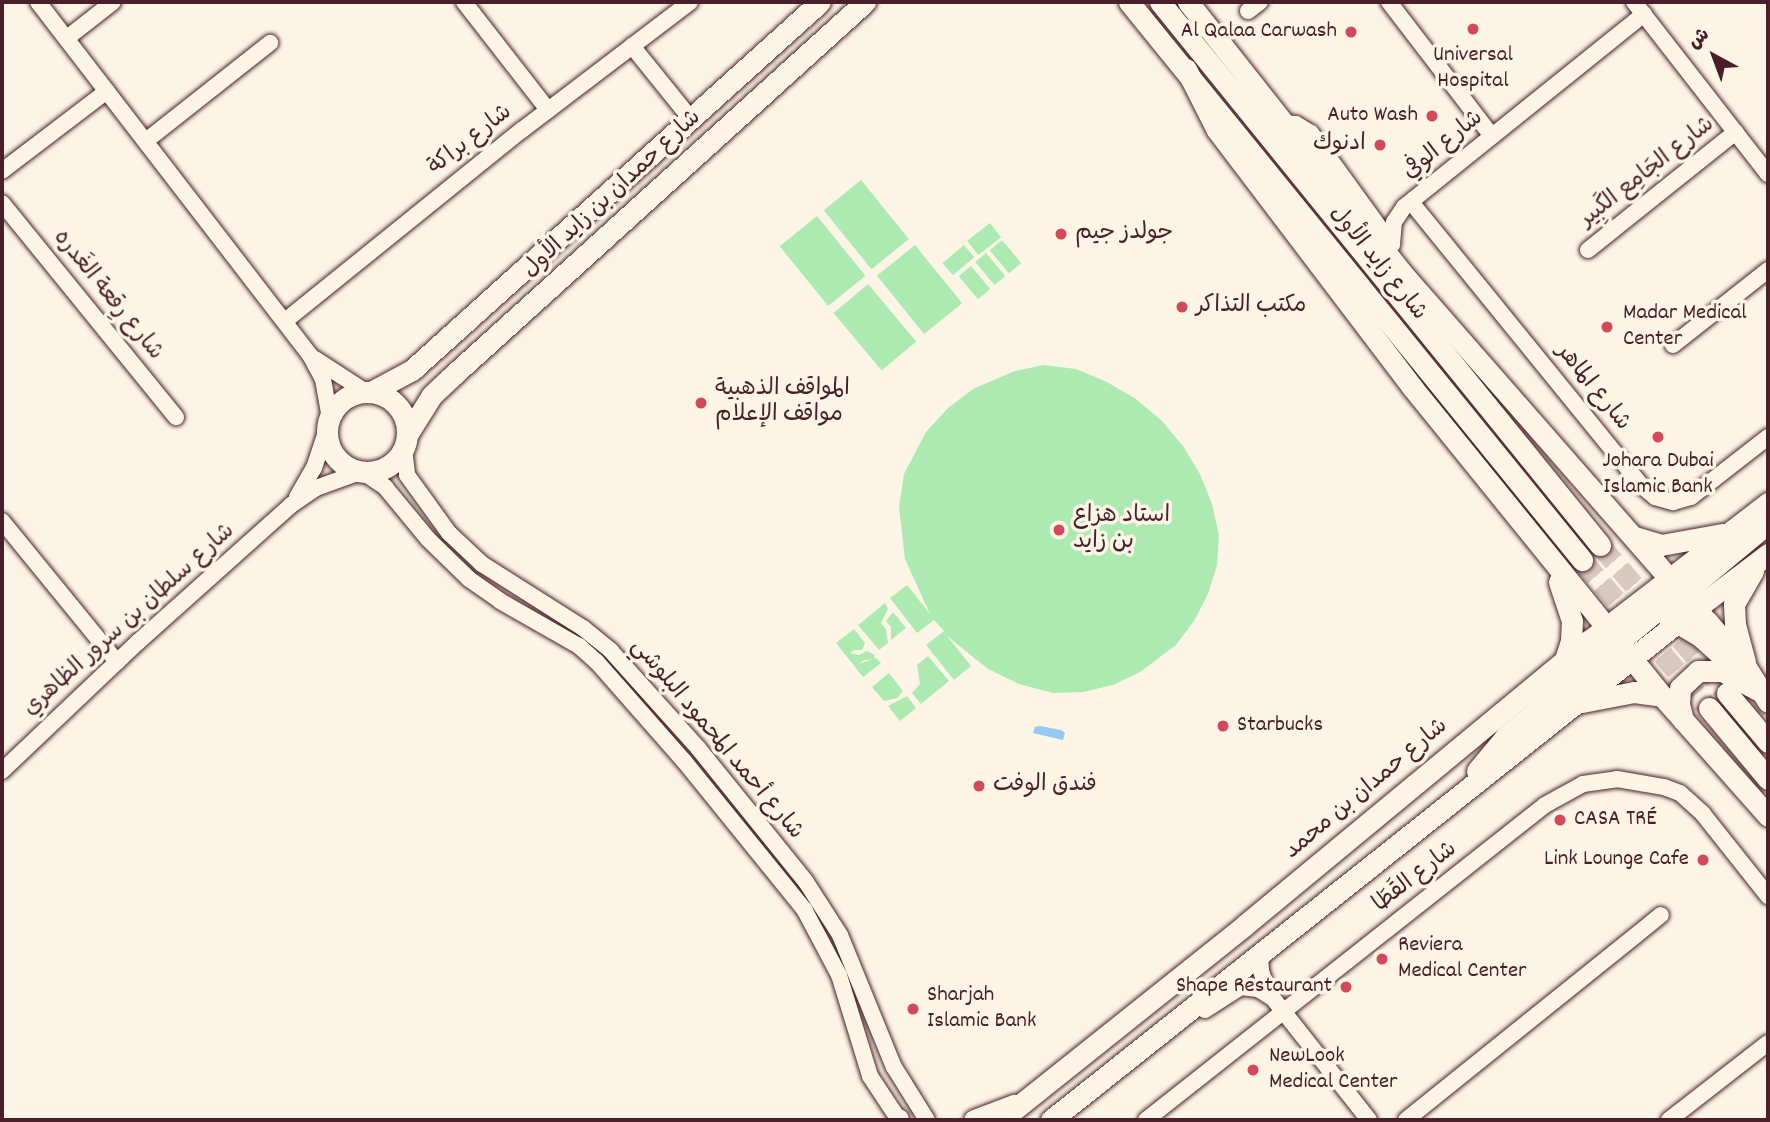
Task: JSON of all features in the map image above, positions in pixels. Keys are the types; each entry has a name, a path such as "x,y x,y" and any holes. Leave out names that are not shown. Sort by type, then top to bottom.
{"main road":[{"name":"شارع حمدان بن زايد الأول","path":"368,392 412,370 820,2"},
{"name":"شارع حمدان بن زايد الأول","path":"405,442 432,395 865,2"},
{"name":"شارع زايد الأول","path":"1129,2 1583,560"},
{"path":"1188,2 1368,232 1746,667 1763,696"},
{"name":"شارع زايد الأول","path":"1161,4 1600,545"},
{"path":"1186,69 1201,102 1225,141 1412,387 1550,561 1662,696 1768,816"},
{"path":"368,392 383,395 402,411 405,442 391,465 361,472 346,466 334,455 328,441 329,422 344,400 368,392"},
{"name":"شارع حمدان بن محمد","path":"1001,1120 1023,1110 1090,1048 1563,662 1619,643 1664,616 1731,532 1768,503"},
{"path":"1664,616 1665,598 1682,593 1768,523"},
{"path":"1632,536 1661,545 1698,541 1731,532"},
{"path":"1746,667 1735,624 1734,604 1764,557"},
{"name":"شارع حمدان بن محمد","path":"1051,1120 1573,705 1619,643 1682,593 1764,557"},
{"path":"1550,561 1572,621 1570,641 1563,662"},
{"path":"1465,790 1506,736 1619,643 1632,615 1664,616 1711,646 1763,696"},
{"path":"1683,720 1679,704 1680,688 1698,671 1722,671 1763,696"},
{"path":"1573,705 1634,692 1662,696"},
{"path":"1727,693 1768,742"},
{"path":"1709,708 1768,779"},
{"path":"974,1120 1023,1110"}],"street":[{"path":"38,2 147,140 310,355 323,379 329,422"},
{"path":"67,38 113,2"},
{"path":"464,2 548,110"},
{"name":"شارع براكة","path":"285,321 548,110 690,2"},
{"path":"1389,2 1492,136"},
{"name":"شارع الوفي","path":"1392,244 1394,222 1408,205 1639,8"},
{"name":"شارع الجَامِع الكَبِير","path":"1639,8 1768,174"},
{"path":"147,140 270,43"},
{"path":"632,46 691,119"},
{"path":"2,172 107,91"},
{"path":"1282,123 1296,124 1311,133 1392,244 1435,311"},
{"name":"شارع الجَامِع الكَبِير","path":"1588,250 1736,132"},
{"name":"شارع رِقعة الغَدره","path":"2,204 176,418"},
{"name":"شارع الوفي","path":"1364,204 1408,205"},
{"name":"شارع الماهر","path":"1408,205 1642,486 1655,497 1673,502 1691,498 1768,437"},
{"path":"1673,345 1768,270"},
{"path":"310,355 368,392"},
{"name":"شارع سلطان بن سرور الظاهري","path":"291,505 314,468 329,422"},
{"name":"شارع أحمد المحمود البلوشي","path":"405,442 407,475 449,533 482,564 583,628 611,651 698,748 806,881 841,935 894,1067 927,1120"},
{"name":"شارع أحمد المحمود البلوشي","path":"361,472 385,487 428,539 469,579 591,656 684,761 804,909 839,975 870,1076 898,1120"},
{"name":"شارع سلطان بن سرور الظاهري","path":"2,771 117,662 291,505 323,484 361,472"},
{"path":"2,521 117,662"},
{"name":"شارع القَطَا","path":"1146,1120 1545,805 1583,784 1596,780 1624,780 1664,787 1680,793 1692,802 1768,896"},
{"path":"1406,1120 1661,915"},
{"path":"1260,956 1262,978 1273,998 1369,1120"},
{"path":"1163,1030 1190,1020 1241,988 1258,989 1273,998"},
{"path":"1669,1120 1768,1043"}],"green space":[{"path":"861,180 909,239 872,269 824,210"},
{"path":"817,216 865,276 828,306 780,246"},
{"path":"990,223 1001,237 978,255 967,241"},
{"path":"1002,240 1021,263 1009,273 990,250"},
{"path":"915,245 962,303 924,334 877,276"},
{"path":"964,245 974,257 953,275 943,263"},
{"path":"986,253 1005,276 995,285 975,262"},
{"path":"971,266 990,289 978,299 959,276"},
{"path":"868,284 916,341 882,370 834,313"},
{"name":"استاد هزاع بن زايد","path":"1044,365 1076,369 1107,382 1136,399 1162,421 1183,446 1200,474 1212,504 1219,535 1217,565 1208,594 1194,621 1176,645 1140,672 1113,685 1083,692 1053,693 1019,684 988,669 947,636 971,666 954,680 926,645 944,631 934,620 917,633 890,598 907,585 930,614 905,559 899,507 904,474 926,432 948,408 973,389 1015,371"},
{"path":"885,603 888,609 881,623 886,629 888,643 879,650 858,625"},
{"path":"893,612 906,628 891,640 891,627 886,621"},
{"path":"854,629 865,643 862,650 850,653 859,655 867,651 875,655 874,659 881,663 863,677 836,643"},
{"path":"928,656 949,681 921,704 912,693 920,684 917,665"},
{"path":"889,673 903,691 897,698 884,701 872,687"},
{"path":"907,696 916,708 900,721 888,706"}],"water":[{"path":"1035,727 1061,730 1065,733 1063,740 1033,733"}],"tunnel":[{"path":"1600,545 1727,693"},
{"path":"1582,560 1709,708"}],"place":[{"name":"Universal Hospital","path":"1473,29"},
{"name":"Al Qalaa Carwash","path":"1351,32"},
{"name":"Auto Wash","path":"1432,116"},
{"name":"ادنوك","path":"1380,145"},
{"name":"جولدز جيم","path":"1061,234"},
{"name":"مكتب التذاكر","path":"1182,307"},
{"name":"Madar Medical Center","path":"1607,327"},
{"name":"المواقف الذهبية مواقف الإعلام","path":"701,403"},
{"name":"Johara Dubai Islamic Bank","path":"1658,437"},
{"name":"استاد هزاع بن زايد","path":"1059,530"},
{"name":"Starbucks","path":"1223,726"},
{"name":"فندق الوفت","path":"979,786"},
{"name":"CASA TRÉ","path":"1560,820"},
{"name":"Link Lounge Cafe","path":"1703,860"},
{"name":"Reviera Medical Center","path":"1382,959"},
{"name":"Shape Restaurant","path":"1346,987"},
{"name":"Sharjah Islamic Bank","path":"913,1009"},
{"name":"NewLook Medical Center","path":"1253,1070"}]}
